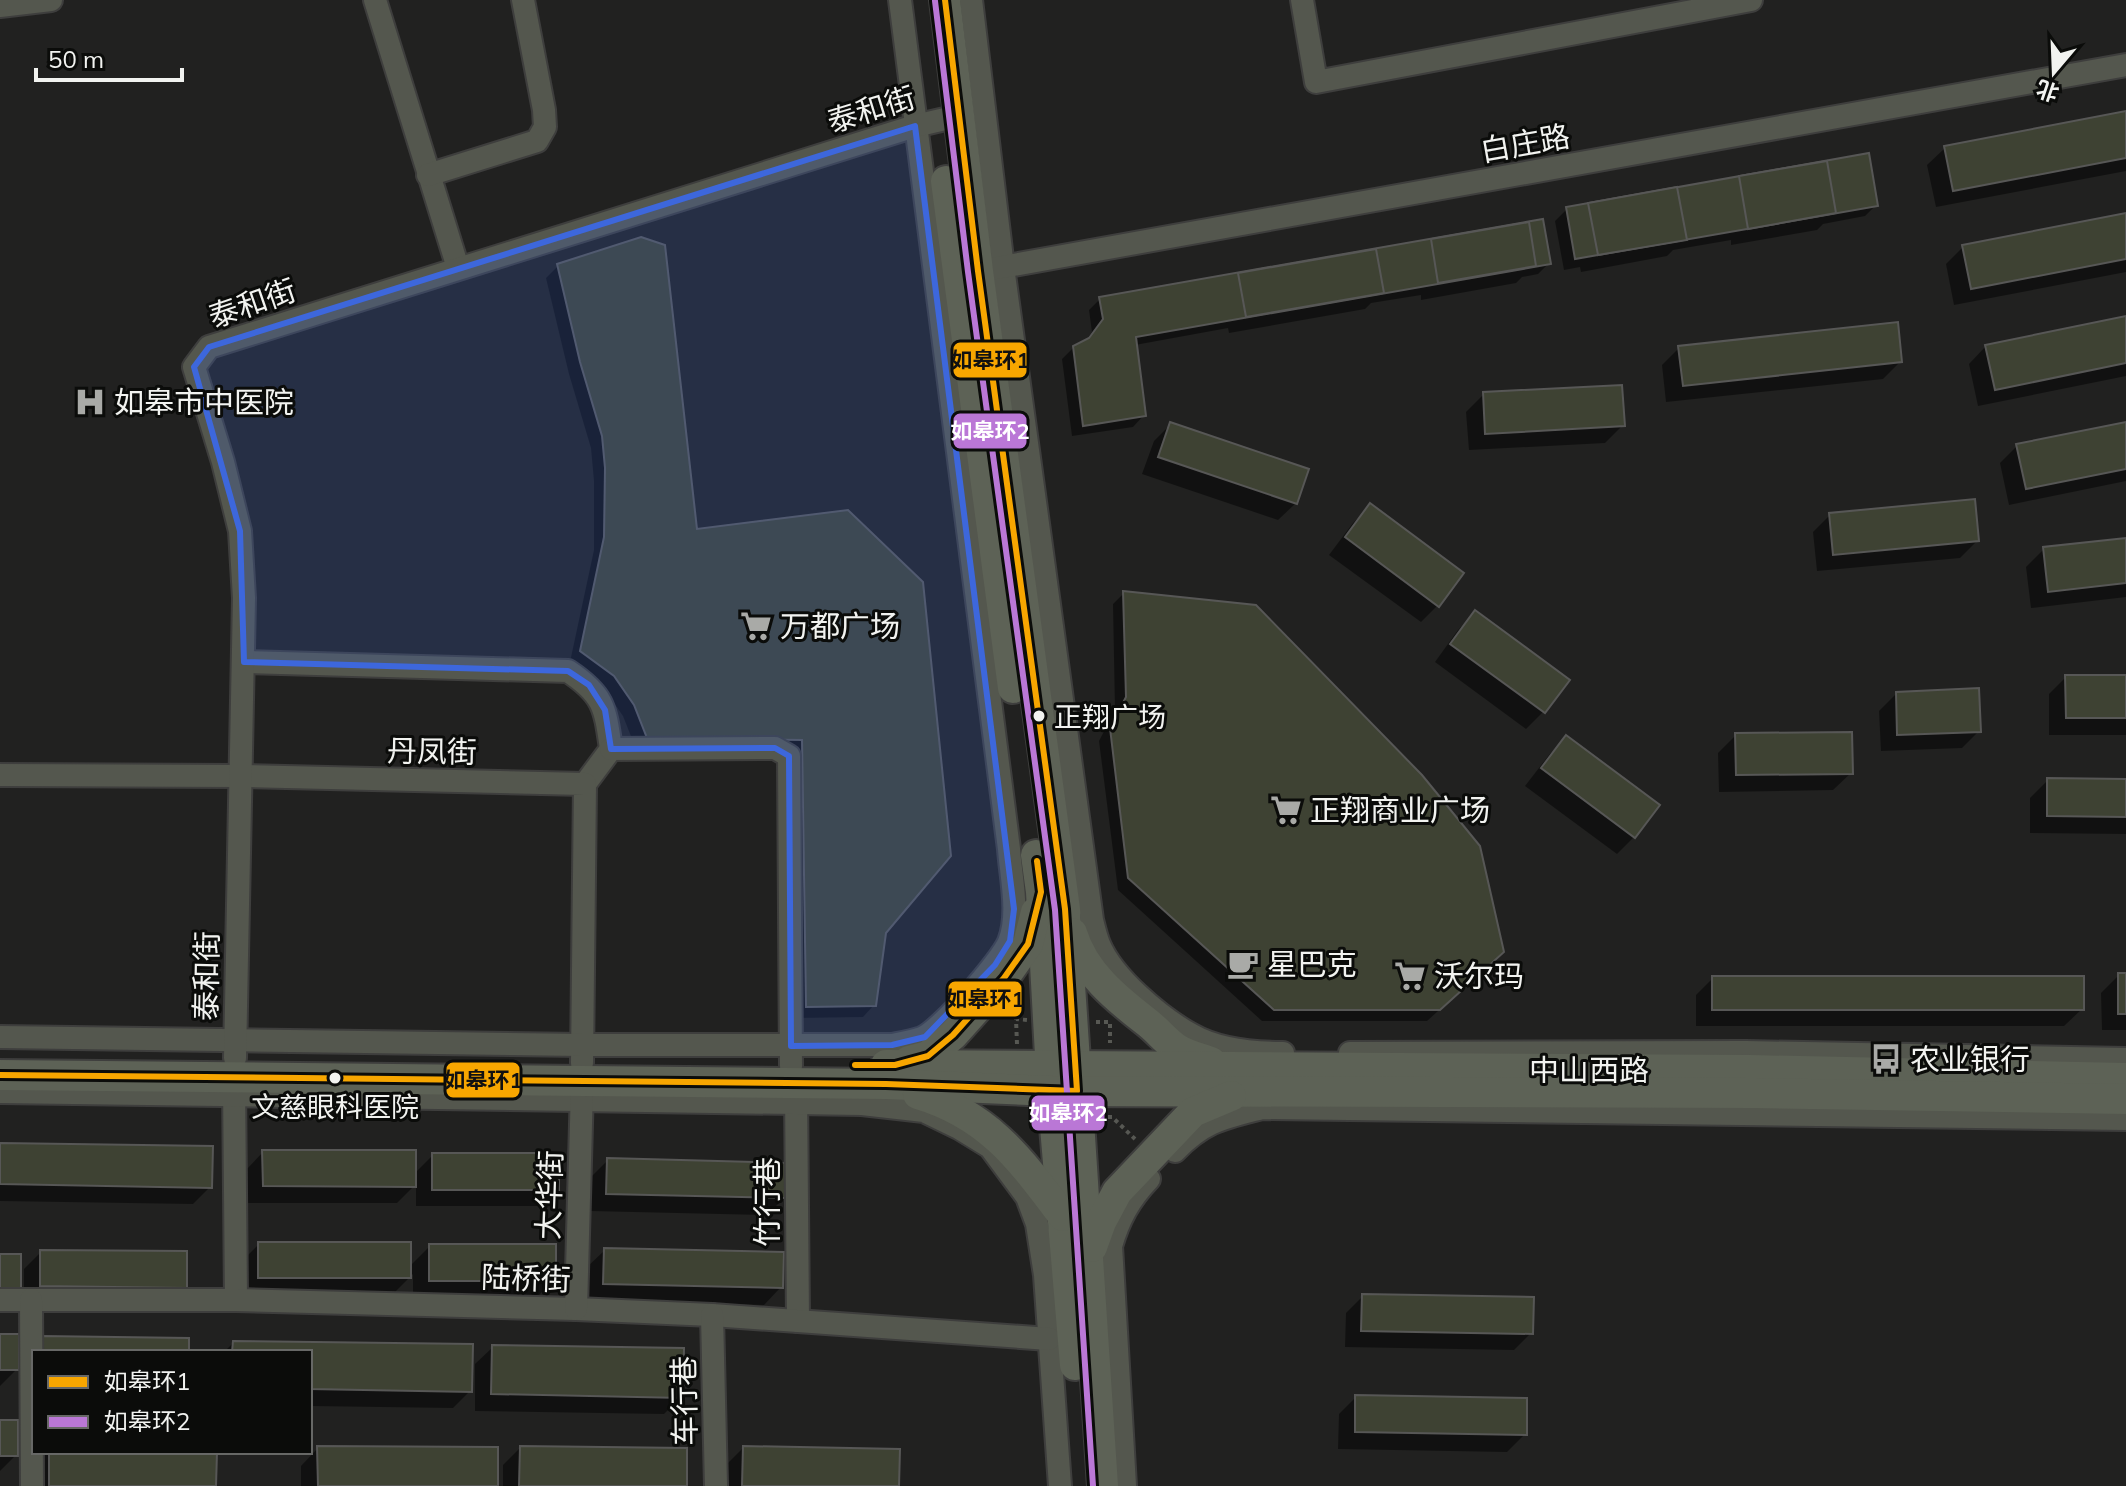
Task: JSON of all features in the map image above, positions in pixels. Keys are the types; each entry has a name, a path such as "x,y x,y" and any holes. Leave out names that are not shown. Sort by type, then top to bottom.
{"main road":[{"path":"926,0 937,121 968,272 1053,900 1064,1077 1063,1216 1086,1486"},
{"path":"937,121 945,0"},
{"path":"890,1075 928,1056 953,1035 1004,978 1053,900"},
{"path":"1053,900 1077,950 1097,979 1126,1008 1178,1050 1235,1080 1193,1112 1117,1192 1101,1222 1089,1256"},
{"path":"0,1056 234,1067"},
{"path":"0,1075 234,1067"},
{"name":"中山西路","path":"234,1067 1064,1077 2126,1099"},
{"name":"中山西路","path":"1235,1080 1750,1070 2126,1078"},
{"path":"890,1075 966,1113 998,1138 1030,1172 1063,1216"},
{"path":"1064,1077 1089,1256 1103,1486"}],"street":[{"path":"0,6 51,0"},
{"path":"375,0 458,268"},
{"path":"428,175 537,141 545,127 523,0"},
{"path":"900,0 937,121 1092,920 1099,945 1111,965 1141,997 1193,1036 1261,1053 1746,1052 2126,1059"},
{"path":"794,1074 925,1037 949,1016 995,965 1010,941 1014,909 968,272 971,0"},
{"path":"1302,0 1316,82 1751,0"},
{"name":"白庄路","path":"968,272 2126,65"},
{"name":"泰和街","path":"236,1300 234,1067 244,662 240,531 194,367 209,347 937,121"},
{"path":"244,662 568,671 589,685 605,710 611,749 585,784 582,1072"},
{"name":"竹行巷","path":"611,749 775,748 789,756 798,1321"},
{"name":"丹凤街","path":"0,775 240,776 585,784"},
{"path":"0,1037 234,1067"},
{"path":"0,1092 234,1067"},
{"name":"大华街","path":"576,1309 582,1072"},
{"path":"794,1074 862,1104 924,1111 990,1147 1027,1197 1037,1224 1045,1275 1060,1486"},
{"path":"1125,1486 1111,1246 1119,1218 1133,1196 1194,1132 1219,1119 1262,1108 2126,1119"},
{"name":"陆桥街","path":"0,1300 236,1300 576,1309 712,1315 1049,1339"},
{"path":"31,1300 32,1486"},
{"name":"车行巷","path":"712,1315 716,1486"}],"highlighted area":[{"path":"915,126 1014,909 1010,941 995,965 925,1037 892,1045 791,1046 789,756 775,748 611,749 605,710 589,685 568,671 244,662 240,531 194,367 209,347"}],"building":[{"path":"2126,111 2126,158 1953,191 1944,146"},
{"path":"1869,153 1878,206 1575,259 1566,207"},
{"path":"1827,161 1836,213 1748,229 1739,176"},
{"path":"1677,187 1687,240 1598,255 1588,203"},
{"path":"2126,213 2126,259 1971,289 1962,245"},
{"path":"1543,219 1551,264 1136,337 1146,416 1083,426 1073,346 1089,338 1103,319 1099,297"},
{"path":"1529,222 1536,266 1438,283 1431,239"},
{"name":"万都广场","path":"641,237 665,245 697,529 848,510 923,582 951,856 886,933 876,1006 806,1007 802,740 647,738 634,705 614,676 580,651 604,537 605,468 602,436 580,362 557,264"},
{"path":"1376,249 1384,293 1246,317 1238,273"},
{"path":"2126,316 2126,363 1995,390 1985,345"},
{"path":"1898,322 1902,362 1683,386 1678,346"},
{"path":"1622,385 1625,426 1485,434 1483,392"},
{"path":"1170,422 1309,469 1297,504 1158,457"},
{"path":"2126,422 2126,469 2026,489 2016,444"},
{"path":"1975,499 1979,541 1833,555 1829,513"},
{"path":"1370,503 1464,573 1439,607 1345,537"},
{"path":"2126,538 2126,583 2048,592 2043,547"},
{"name":"正翔商业广场","path":"1123,591 1256,605 1422,775 1480,846 1504,952 1440,1010 1274,1010 1128,878 1110,728 1126,697"},
{"path":"1475,610 1570,680 1545,713 1450,644"},
{"path":"2065,675 2126,675 2126,718 2066,718"},
{"path":"1979,688 1981,732 1897,735 1896,692"},
{"path":"1852,732 1853,774 1736,775 1735,733"},
{"path":"1566,735 1660,805 1635,838 1541,768"},
{"path":"2047,778 2126,779 2126,817 2047,816"},
{"path":"2118,973 2126,973 2126,1014 2118,1014"},
{"path":"1712,976 2084,976 2084,1010 1712,1010"},
{"path":"0,1143 213,1146 212,1188 0,1184"},
{"path":"262,1150 416,1150 416,1187 263,1186"},
{"path":"432,1153 559,1153 559,1190 432,1190"},
{"path":"607,1158 787,1163 786,1198 606,1194"},
{"path":"258,1242 411,1242 411,1278 258,1278"},
{"path":"429,1244 556,1244 556,1281 429,1281"},
{"path":"604,1248 784,1252 783,1288 603,1284"},
{"path":"40,1250 187,1251 187,1288 40,1286"},
{"path":"0,1254 21,1254 21,1290 0,1290"},
{"path":"1362,1294 1534,1297 1533,1334 1361,1331"},
{"path":"0,1334 19,1334 19,1370 0,1370"},
{"path":"42,1336 189,1338 189,1350 42,1350"},
{"path":"233,1341 473,1344 472,1392 312,1389 312,1350 232,1350"},
{"path":"492,1345 684,1348 683,1398 491,1394"},
{"path":"1355,1395 1527,1398 1527,1435 1355,1432"},
{"path":"0,1420 18,1420 18,1456 0,1456"},
{"path":"317,1446 498,1447 498,1486 318,1486"},
{"path":"520,1446 687,1448 687,1486 519,1486"},
{"path":"743,1446 900,1449 899,1486 742,1486"},
{"path":"49,1454 217,1454 216,1486 49,1486"}],"transit line":[{"name":"如皋环1","path":"0,1075 886,1084 1077,1091 1065,909 978,271 945,0"},
{"name":"如皋环2","path":"935,1 968,272 1055,910 1093,1486"},
{"name":"如皋环1","path":"855,1065 895,1065 928,1056 953,1035 1004,978 1028,944 1041,892 1037,861"}],"place":[{"name":"如皋市中医院","path":"90,402"},
{"name":"万都广场","path":"756,626"},
{"name":"正翔广场","path":"1039,716"},
{"name":"正翔商业广场","path":"1286,810"},
{"name":"星巴克","path":"1243,964"},
{"name":"沃尔玛","path":"1410,976"},
{"name":"农业银行","path":"1886,1059"},
{"name":"文慈眼科医院","path":"335,1078"}]}
